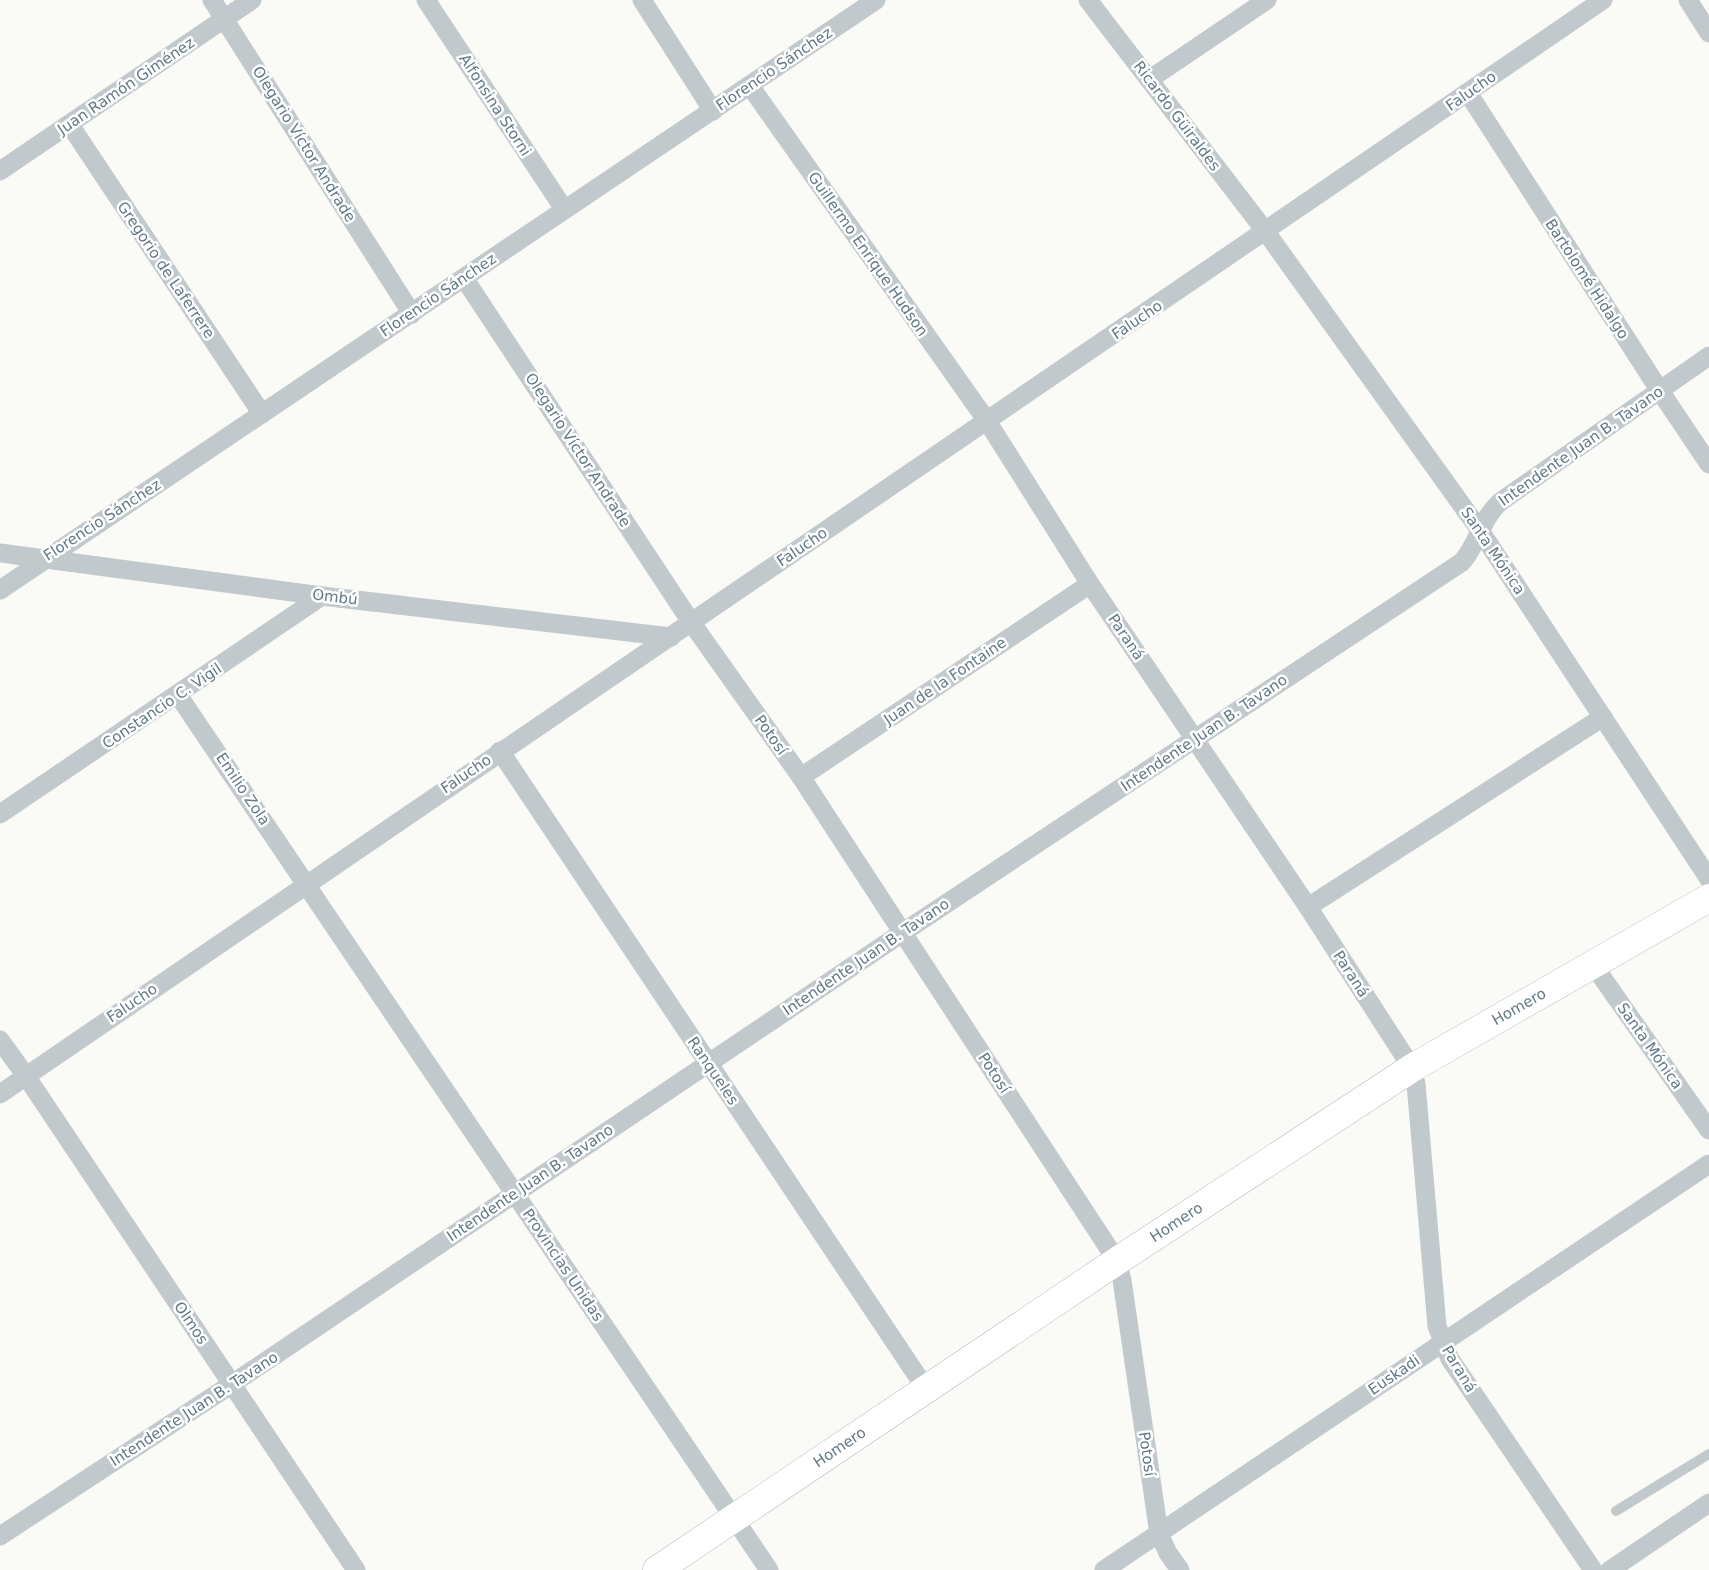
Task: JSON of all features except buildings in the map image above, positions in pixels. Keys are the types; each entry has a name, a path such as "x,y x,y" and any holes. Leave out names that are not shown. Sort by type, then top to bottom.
{"main road":[{"name":"Homero","path":"658,1570 1117,1261 1412,1068 1592,963 1709,898"}],"street":[{"name":"Olegario Víctor Andrade","path":"212,0 412,314"},
{"name":"Juan Ramón Giménez","path":"0,171 252,0"},
{"name":"Alfonsina Storni","path":"426,0 564,209"},
{"path":"642,0 713,112"},
{"name":"Ricardo Güiraldes","path":"1088,0 1266,232"},
{"path":"1150,79 1268,0"},
{"name":"Falucho","path":"0,1094 500,751 671,637 1468,93 1581,6 1603,0"},
{"path":"1688,0 1709,33"},
{"name":"Florencio Sánchez","path":"0,590 42,560 412,314 564,209 713,112 864,3"},
{"name":"Guillermo Enrique Hudson","path":"750,86 987,421"},
{"name":"Bartolomé Hidalgo","path":"1468,93 1709,464"},
{"name":"Gregorio de Laferrere","path":"70,125 262,414"},
{"name":"Santa Mónica","path":"1266,232 1479,529 1709,878"},
{"name":"Olegario Víctor Andrade","path":"464,278 691,622"},
{"name":"Intendente Juan B. Tavano","path":"0,1536 232,1384 902,933 1462,562 1470,553 1479,529 1490,511 1500,502 1709,356"},
{"name":"Paraná","path":"987,421 1090,584 1308,907 1412,1068 1416,1084 1437,1326 1442,1343 1450,1359 1593,1570"},
{"name":"Ombú","path":"0,553 322,596 671,637"},
{"name":"Juan de la Fontaine","path":"801,777 1090,584"},
{"name":"Constancio C. Vigil","path":"0,814 322,596"},
{"name":"Potosí","path":"691,622 801,777 1117,1261 1123,1287 1159,1534 1180,1570"},
{"name":"Emilio Zola","path":"178,695 308,884"},
{"path":"1308,907 1603,717"},
{"name":"Ranqueles","path":"500,751 926,1389"},
{"name":"Provincias Unidas","path":"308,884 769,1570"},
{"name":"Santa Mónica","path":"1592,963 1709,1130"},
{"name":"Olmos","path":"0,1040 26,1076 356,1570"},
{"name":"Euskadi","path":"1104,1570 1709,1164"},
{"path":"1610,1570 1709,1503"}],"lane":[{"path":"1616,1512 1709,1454"}]}
